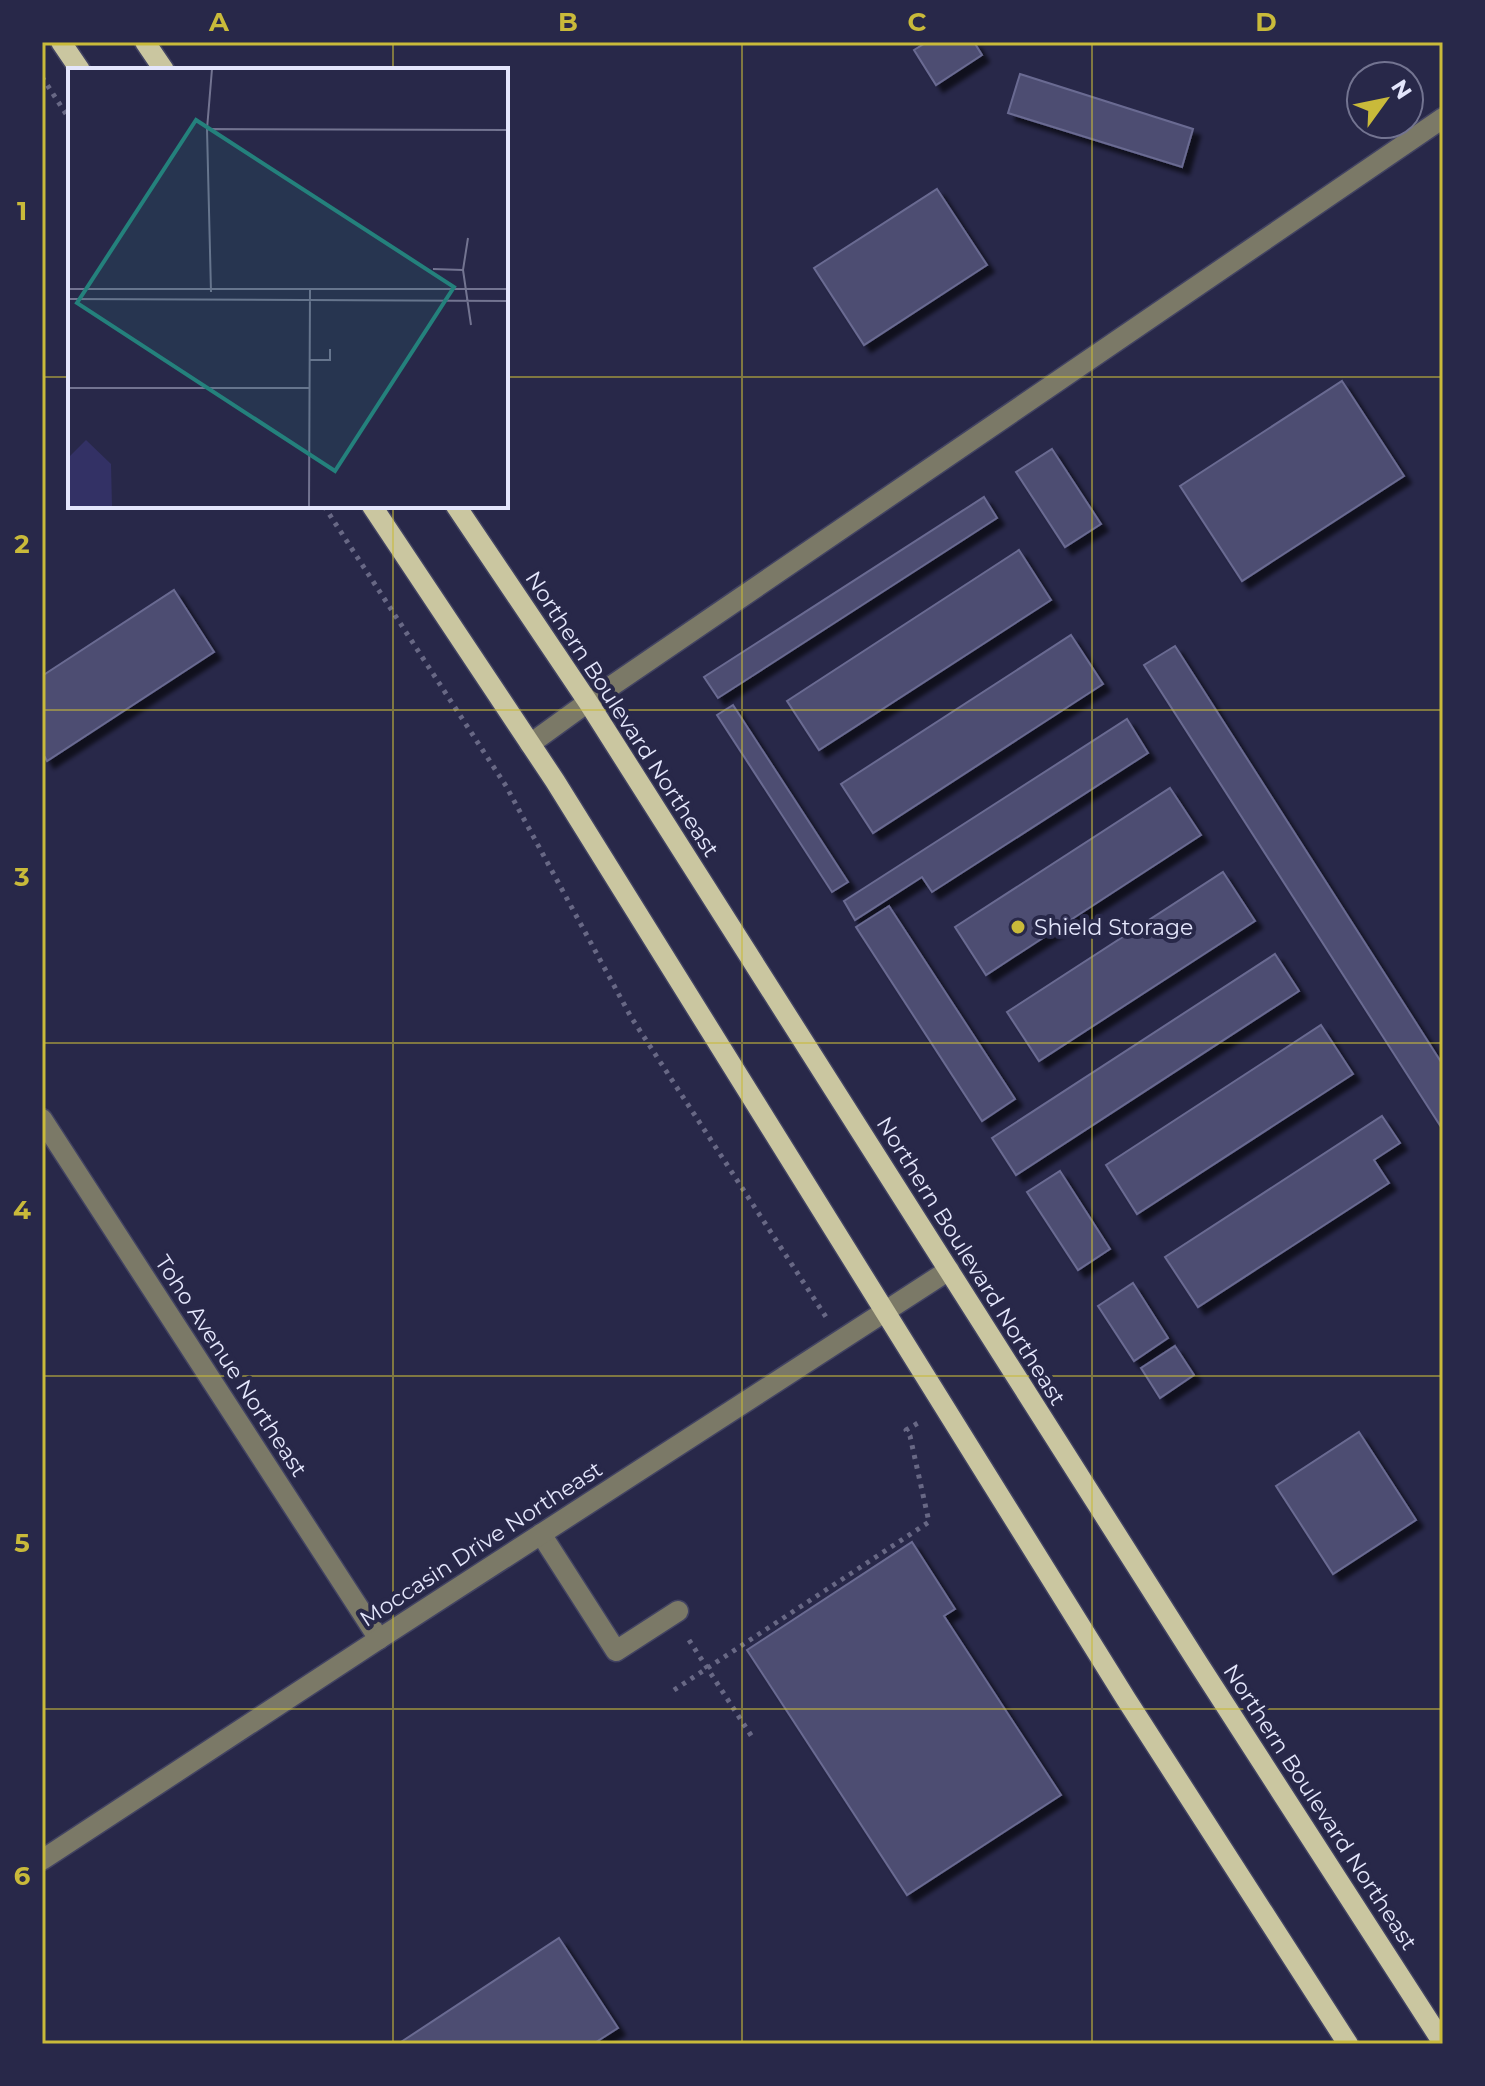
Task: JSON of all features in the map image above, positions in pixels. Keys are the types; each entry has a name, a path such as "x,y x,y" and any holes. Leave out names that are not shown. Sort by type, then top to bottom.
{"main road":[{"path":"61,42 79,68"},
{"path":"145,42 163,68"},
{"path":"373,508 530,744 1126,1699 1348,2044"},
{"name":"Northern Boulevard Northeast","path":"457,508 588,702 1443,2043"}],"street":[{"path":"530,744 1443,118"},
{"name":"Toho Avenue Northeast","path":"42,1119 379,1639"},
{"name":"Moccasin Drive Northeast","path":"42,1860 949,1270"},
{"path":"541,1534 616,1651 678,1611"}],"path":[{"path":"42,77 68,117"},
{"path":"325,508 506,786 631,1017 840,1339"},
{"path":"674,1690 929,1522 910,1436 906,1430 919,1422"},
{"path":"684,1632 754,1740"}],"building":[{"path":"927,42 974,42 982,55 936,85 914,50"},
{"path":"1020,74 1193,129 1182,167 1008,113"},
{"path":"937,189 987,265 864,345 814,268"},
{"path":"1342,381 1404,476 1242,581 1180,486"},
{"path":"1052,449 1101,524 1065,547 1016,472"},
{"path":"984,497 997,518 718,698 704,677"},
{"path":"1019,550 1051,600 819,750 787,701"},
{"path":"174,590 214,652 47,761 42,752 42,676"},
{"path":"1071,635 1103,684 873,833 841,784"},
{"path":"1175,646 1443,1065 1443,1126 1144,665"},
{"path":"733,705 848,882 832,892 717,715"},
{"path":"1127,719 1148,753 932,892 922,877 855,920 844,901"},
{"path":"1170,788 1201,835 986,975 955,927"},
{"path":"1223,872 1255,921 1039,1061 1007,1012"},
{"path":"889,906 1015,1099 982,1121 856,927"},
{"path":"1275,954 1299,991 1016,1175 992,1138"},
{"path":"1321,1025 1353,1074 1137,1214 1106,1165"},
{"path":"1382,1116 1400,1143 1374,1160 1389,1183 1198,1307 1165,1257"},
{"path":"1060,1171 1110,1249 1078,1270 1027,1192"},
{"path":"1133,1283 1168,1338 1134,1361 1098,1306"},
{"path":"1175,1346 1194,1375 1160,1398 1141,1368"},
{"path":"1359,1432 1416,1520 1333,1574 1276,1486"},
{"path":"912,1542 955,1609 944,1616 1061,1795 907,1895 747,1650"},
{"path":"559,1938 618,2028 593,2044 398,2044"}],"place":[{"name":"Shield Storage","path":"1018,927"}]}
